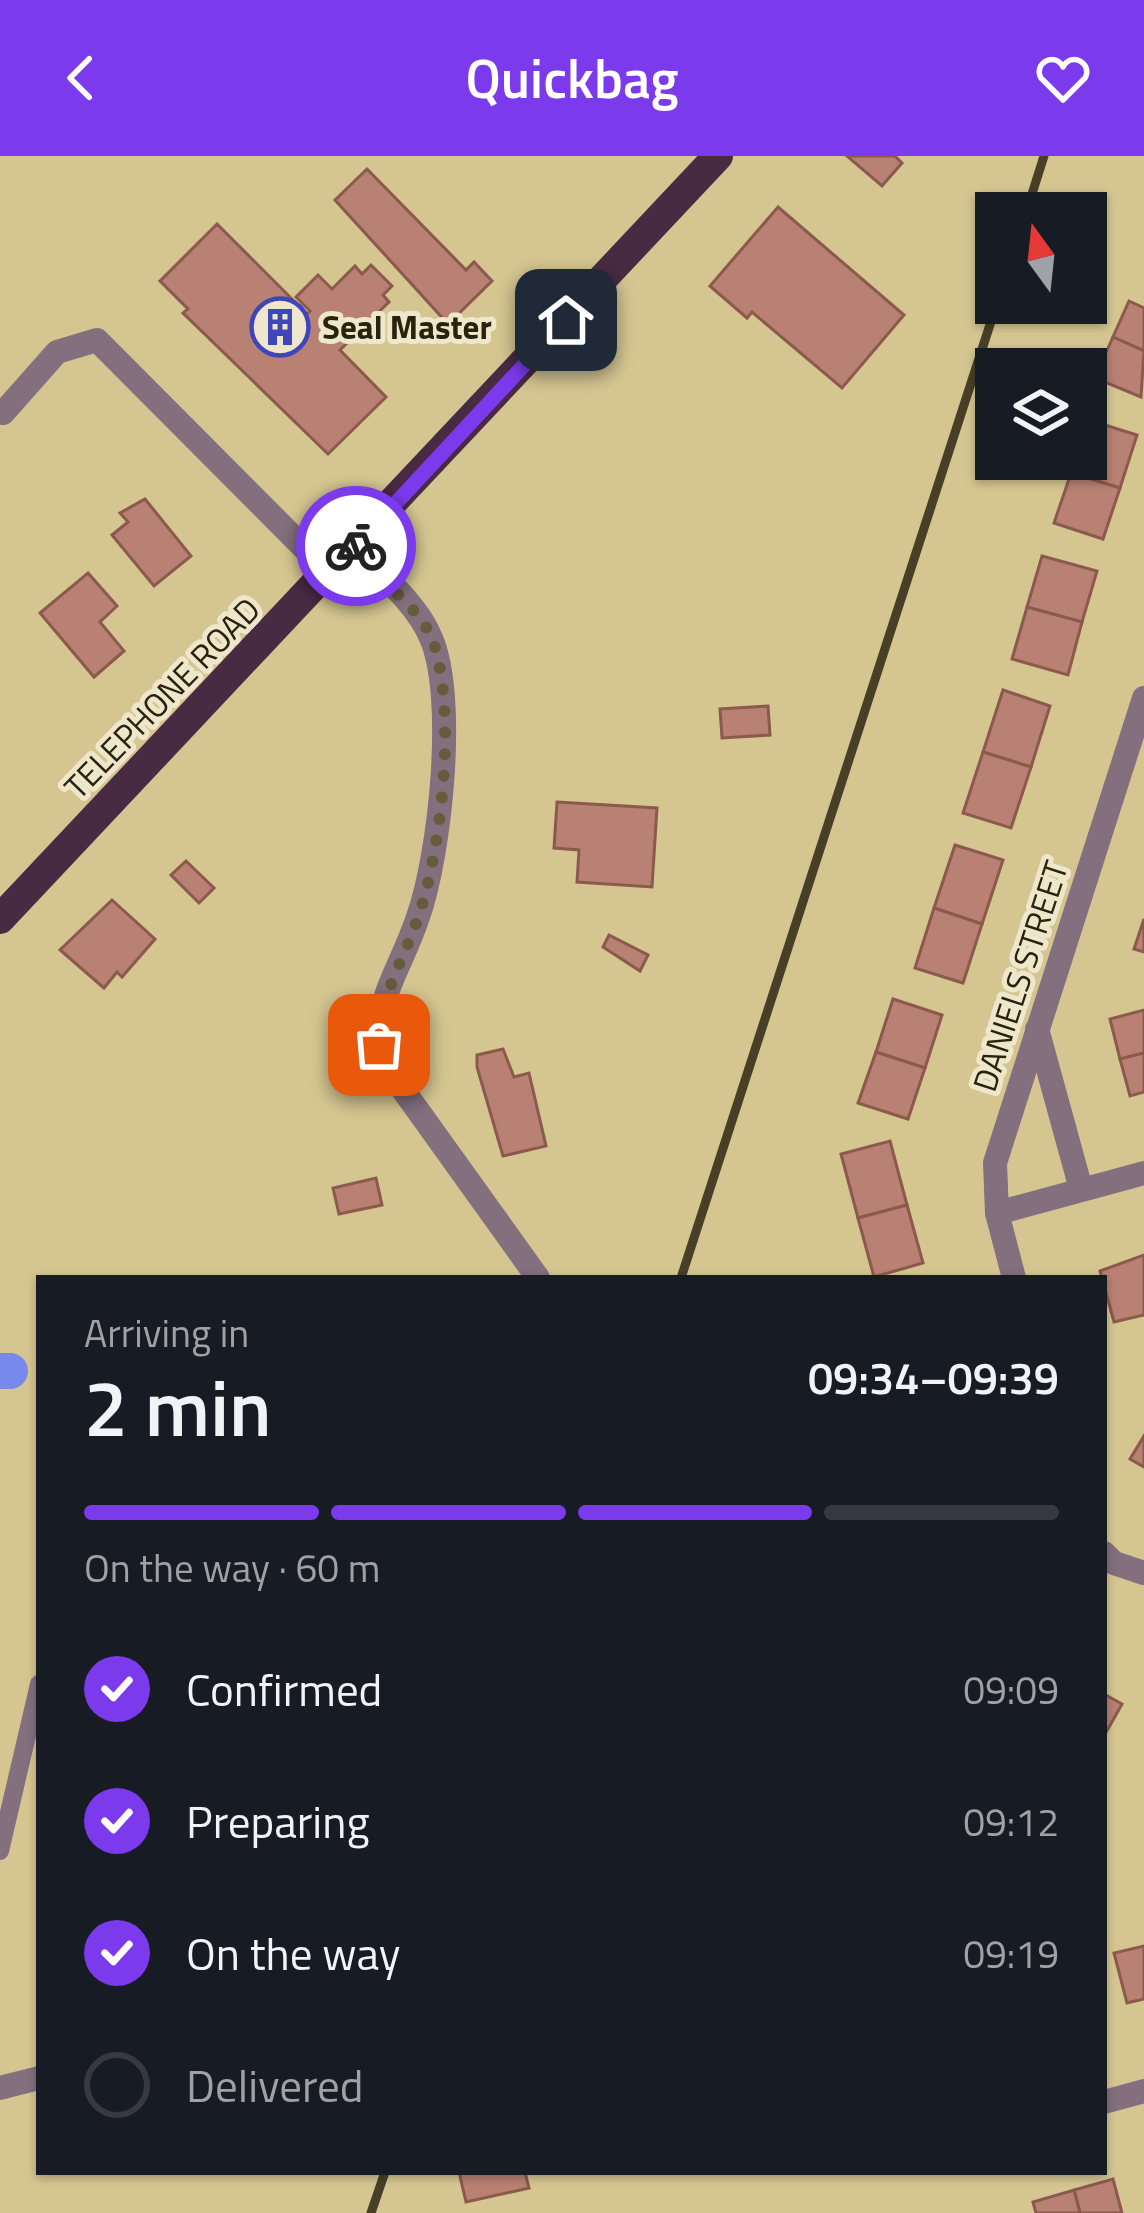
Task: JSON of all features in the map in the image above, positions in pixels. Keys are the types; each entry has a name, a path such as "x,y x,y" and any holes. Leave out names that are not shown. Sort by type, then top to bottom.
{"main road":[{"name":"TELEPHONE ROAD","path":"0,919 330,574 718,156"}],"street":[{"path":"3,413 57,352 97,340 330,574"},
{"path":"354,548 418,613 433,640 440,674 442,823 418,919 379,1023 379,1045 396,1080 536,1275"},
{"name":"DANIELS STREET","path":"1013,1275 997,1213 995,1163 1144,698"},
{"path":"1037,1029 1082,1189"},
{"path":"997,1213 1144,1172"},
{"path":"1107,1556 1144,1573"},
{"path":"0,2087 36,2079"},
{"path":"1107,2101 1144,2091"}],"lane":[{"path":"0,1851 36,1697"}],"building":[{"path":"847,156 895,156 902,163 882,186"},
{"path":"367,169 466,270 474,262 492,281 448,324 335,200"},
{"path":"778,207 904,315 842,388 752,312 747,318 710,286"},
{"name":"Seal Master","path":"217,224 307,314 310,311 296,297 318,275 332,289 355,266 362,274 371,265 392,286 383,295 389,302 340,350 386,397 328,454 183,313 188,309 160,281"},
{"path":"1129,301 1144,308 1144,351 1113,337"},
{"path":"1113,337 1144,351 1141,397 1107,383 1107,351"},
{"path":"1107,426 1137,435 1120,488 1094,480 1107,480"},
{"path":"1069,480 1094,480 1120,488 1103,539 1054,523"},
{"path":"145,499 191,556 154,586 112,535 128,522 120,513"},
{"path":"1042,556 1097,571 1082,622 1027,607"},
{"path":"88,573 117,606 100,622 124,651 94,677 40,613"},
{"path":"1027,607 1082,622 1068,675 1012,659"},
{"path":"1003,690 1050,706 1031,767 983,752"},
{"path":"768,706 770,735 722,738 720,709"},
{"path":"983,752 1031,767 1011,828 963,813"},
{"path":"557,802 657,808 652,887 577,882 579,850 554,848"},
{"path":"955,845 1003,860 982,924 934,908"},
{"path":"186,861 214,888 199,903 171,875"},
{"path":"112,900 155,939 122,977 117,972 104,988 60,950"},
{"path":"934,908 982,924 963,983 915,968"},
{"path":"1144,919 1144,952 1134,949"},
{"path":"609,935 648,955 640,971 603,947"},
{"path":"893,999 942,1015 925,1068 876,1052"},
{"path":"1144,1010 1144,1053 1120,1059 1110,1019"},
{"path":"503,1049 514,1077 529,1073 546,1146 503,1156 477,1055"},
{"path":"876,1052 925,1068 908,1119 858,1103"},
{"path":"1144,1053 1144,1092 1130,1096 1120,1059"},
{"path":"890,1141 907,1205 858,1218 841,1154"},
{"path":"376,1178 382,1205 339,1214 333,1188"},
{"path":"907,1205 923,1263 873,1275 858,1218"},
{"path":"1144,1255 1144,1315 1114,1322 1107,1275 1100,1271"},
{"path":"1144,1436 1144,1467 1130,1459"},
{"path":"1107,1696 1122,1704 1107,1731"},
{"path":"1144,1946 1144,1999 1127,2003 1114,1953"},
{"path":"460,2175 526,2175 529,2188 466,2202"},
{"path":"1113,2179 1122,2213 1080,2213 1074,2190"},
{"path":"1074,2190 1080,2213 1036,2213 1033,2202"}],"waterway":[{"path":"0,1371 10,1371"}],"railway":[{"path":"1033,192 1044,156"},
{"path":"682,1275 990,324"},
{"path":"371,2213 384,2175"}],"way so far":[{"path":"356,546 418,613 433,640 440,674 442,823 418,919 379,1023 379,1045"}],"place":[{"name":"Seal Master","path":"280,327"}],"route":[{"path":"356,546 566,320"}]}
